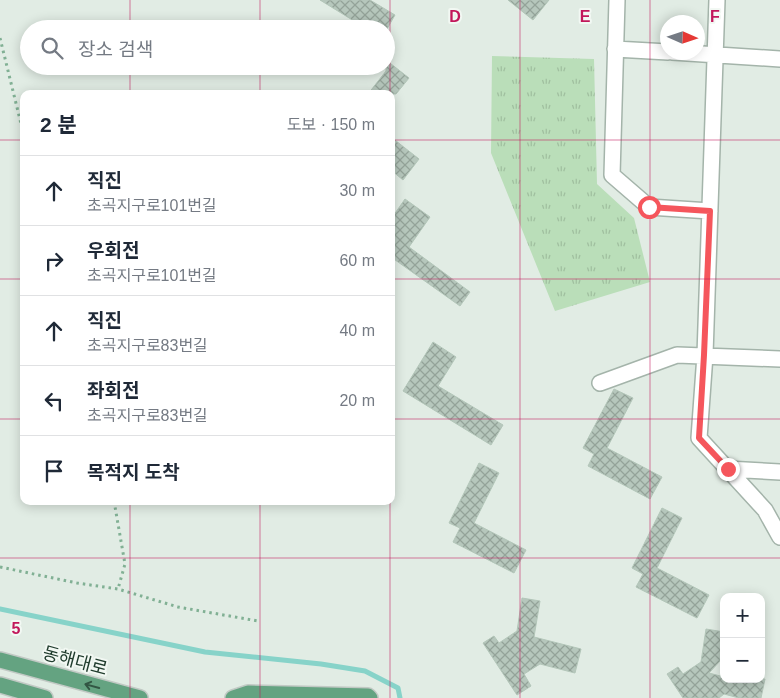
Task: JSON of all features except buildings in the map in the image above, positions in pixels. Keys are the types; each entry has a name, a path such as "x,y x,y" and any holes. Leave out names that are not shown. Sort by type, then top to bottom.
{"main road":[{"name":"동해대로","path":"0,660 140,698"},
{"path":"0,685 45,698"},
{"path":"233,698 248,693 368,696 370,698"}],"street":[{"path":"618,0 612,175 649,207 710,211"},
{"path":"717,0 710,211 699,438 765,510 780,537"},
{"path":"615,49 660,52"},
{"path":"705,54 780,60"},
{"path":"600,383 677,355 780,359"},
{"path":"728,469 780,472"}],"path":[{"path":"0,38 20,120"},
{"path":"115,505 125,564 118,589"},
{"path":"0,567 77,583 118,589 178,607 258,621"}],"green space":[{"path":"492,56 594,59 597,184 634,218 650,282 555,311 491,153"}],"waterway":[{"path":"0,609 205,652 321,664 365,671 398,688 400,698"}],"route":[{"path":"649,207 710,211 699,438 728,469"}]}
